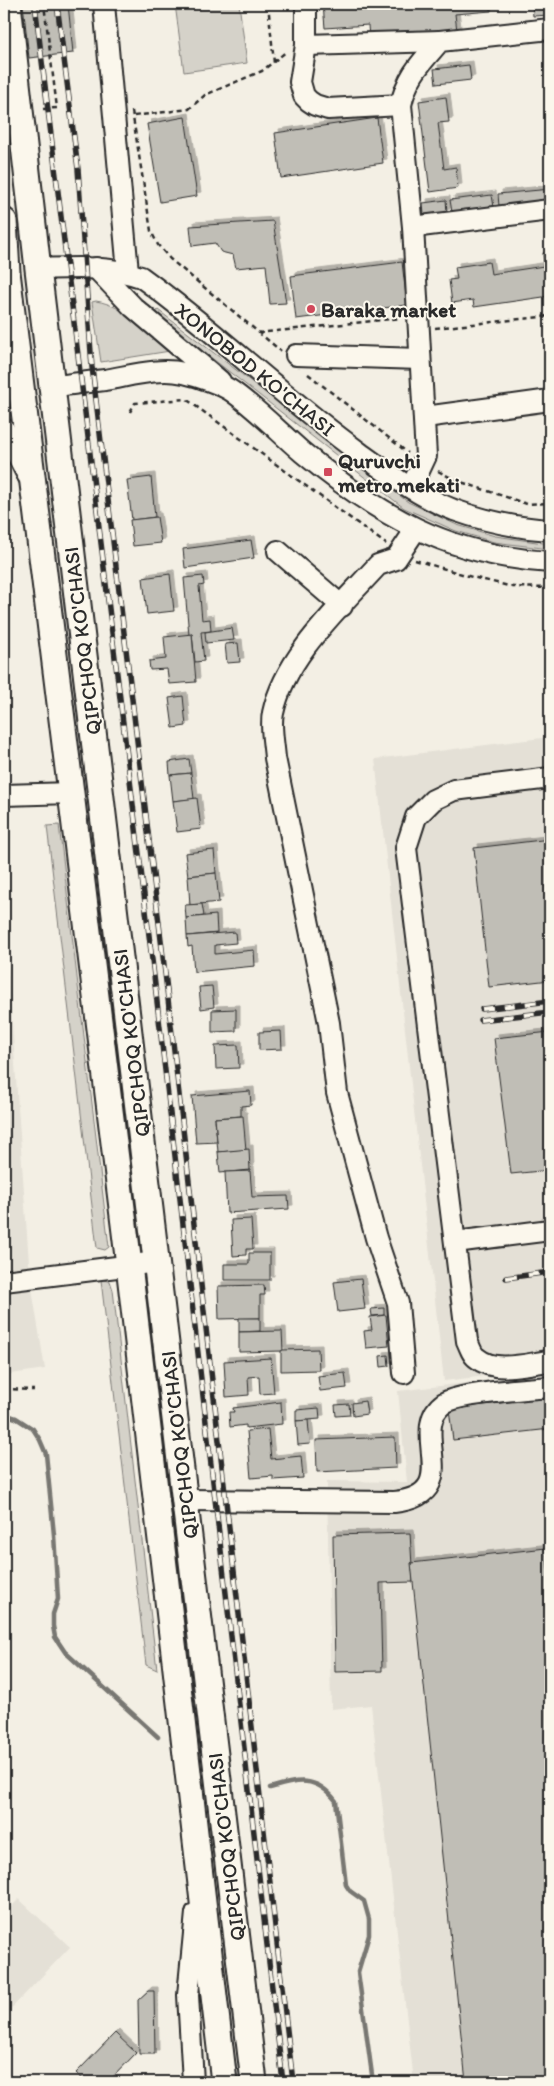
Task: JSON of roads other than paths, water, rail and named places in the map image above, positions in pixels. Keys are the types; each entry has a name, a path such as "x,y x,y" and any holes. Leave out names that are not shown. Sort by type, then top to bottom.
{"main road":[{"name":"QIPCHOQ KO'CHASI","path":"8,4 254,2082"},
{"name":"QIPCHOQ KO'CHASI","path":"4,232 7,272 130,1265 224,2082"},
{"path":"7,272 38,269"},
{"path":"22,390 52,386"},
{"path":"178,1682 207,1679"}],"street":[{"path":"104,4 128,272"},
{"path":"306,4 306,45 300,82 304,96 315,105 328,109 401,106"},
{"path":"306,45 440,41 550,29"},
{"path":"411,488 426,456 413,227 401,106 409,78 440,41"},
{"path":"413,227 550,210"},
{"name":"XONOBOD KO'CHASI","path":"38,269 96,268 128,272 141,277 330,431 411,488 453,509 486,520 524,528 550,530"},
{"path":"96,268 133,307 232,391"},
{"path":"296,355 420,359"},
{"name":"XONOBOD KO'CHASI","path":"52,386 137,373 182,373 232,391 328,472 394,517 416,529 434,538 504,558 550,562"},
{"path":"424,417 550,400"},
{"path":"4,429 33,485"},
{"path":"404,1373 398,1303 376,1238 337,1093 329,1023 275,758 272,715 281,684 297,656 378,565 396,559 416,529"},
{"path":"278,551 342,606"},
{"path":"550,778 454,790 433,800 416,817 406,848 467,1341 476,1358 488,1365 509,1366 550,1361"},
{"path":"4,795 71,793"},
{"path":"454,1242 550,1230"},
{"path":"4,1281 157,1262"},
{"path":"186,1500 394,1502 410,1499 424,1490 432,1477 434,1461 430,1426 434,1415 442,1405 459,1398 550,1387"},
{"path":"193,2082 188,1996 196,1935 198,1861"}],"waterway":[{"path":"4,1414 16,1418 33,1429 46,1454 58,1599 53,1614 55,1637 65,1652 158,1737"},
{"path":"270,1788 289,1783 314,1783 329,1793 336,1801 346,1885 350,1891 364,1901 369,1919 369,1935 358,1972 373,2082"}],"railway":[{"path":"35,4 154,976 283,2082"},
{"path":"57,4 78,169 92,367 165,973 293,2082"},
{"path":"482,1009 550,1001"},
{"path":"480,1020 550,1012"},
{"path":"506,1278 550,1272"}],"place":[{"name":"Baraka market","path":"311,309"},
{"name":"Quruvchi metro mekati","path":"328,472"}]}
